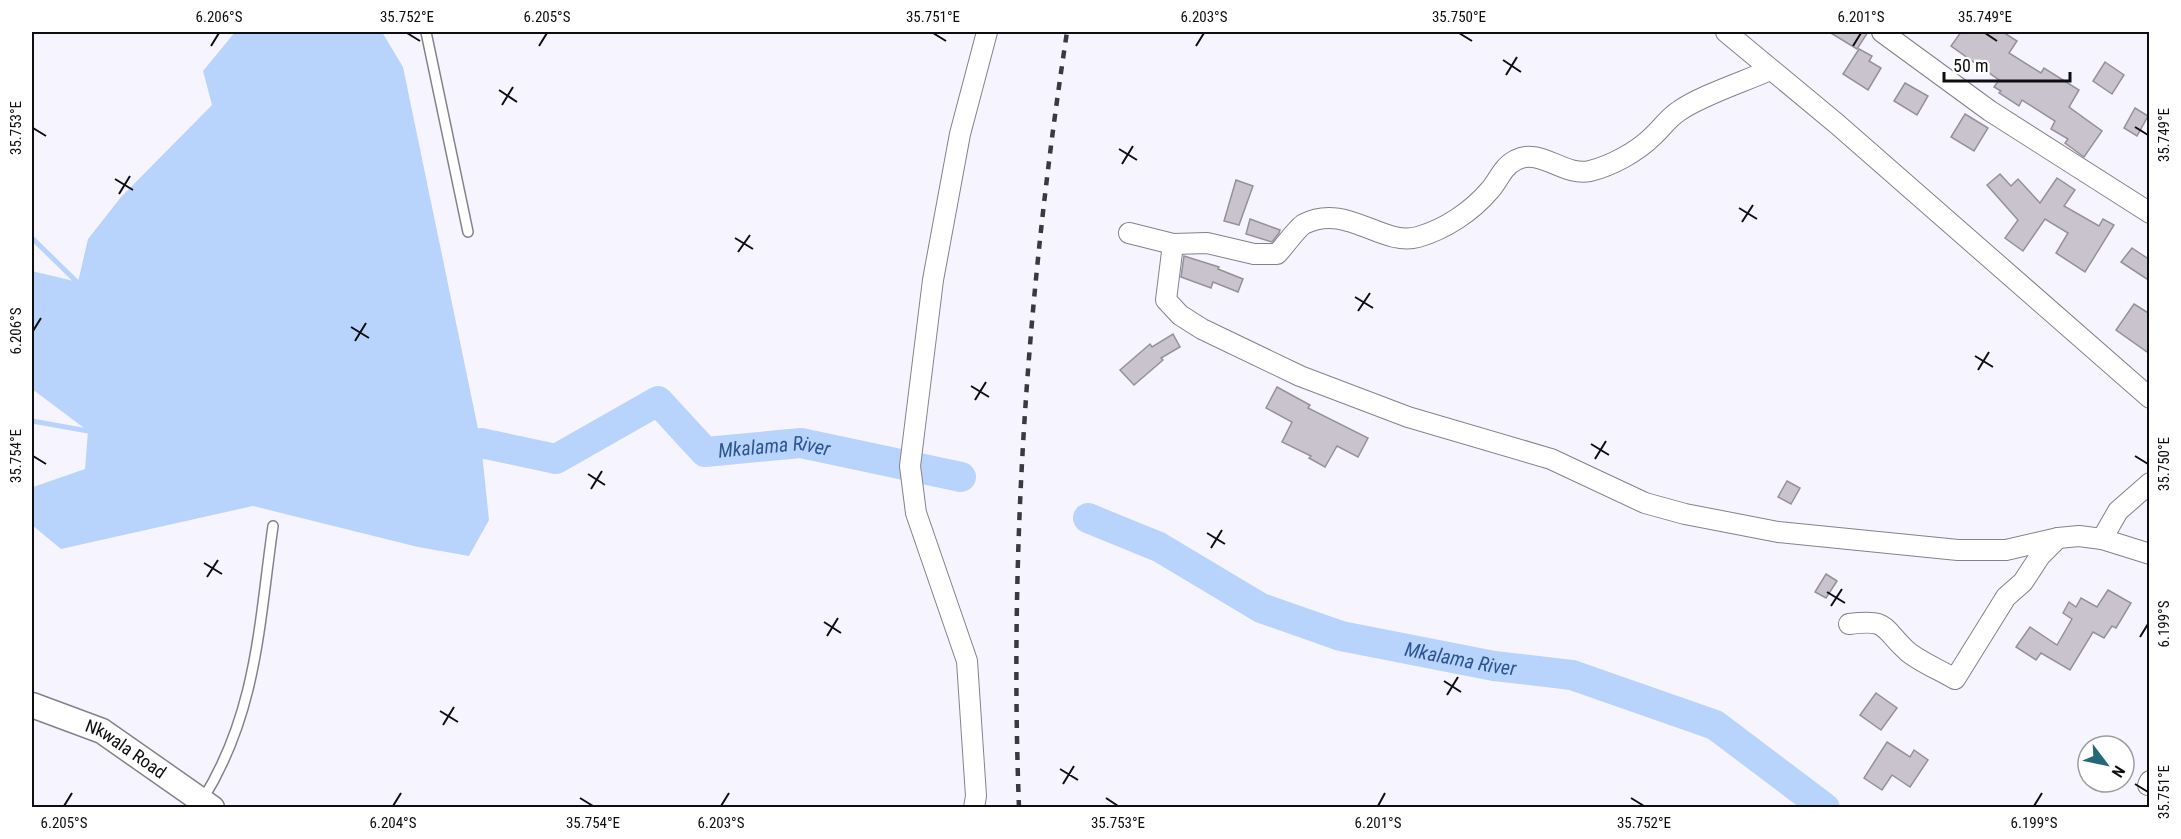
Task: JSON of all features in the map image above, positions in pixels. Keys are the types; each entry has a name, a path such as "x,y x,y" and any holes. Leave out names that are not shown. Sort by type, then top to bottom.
{"street":[{"path":"974,807 976,796 967,661 916,513 910,466 933,280 960,134 987,32"},
{"path":"1725,32 1837,124 2150,398"},
{"path":"1882,32 1990,111 2150,213"},
{"path":"1129,232 1173,244 1206,243 1254,254 1277,254 1304,225 1326,219 1349,219 1400,238 1418,237 1471,210 1492,189 1502,172 1518,159 1532,157 1576,172 1607,165 1652,137 1665,122 1681,110 1770,70"},
{"path":"1173,244 1166,300 1180,315 1202,329 1300,376 1408,417 1551,459 1645,503 1685,514 1778,532 1958,550 2006,550 2058,538 2079,536 2102,539 2150,554"},
{"path":"2102,539 2118,511 2150,483"},
{"path":"1849,624 1874,621 1889,630 1907,651 1955,679 2006,597 2024,582 2040,556 2058,538"},
{"name":"Nkwala Road","path":"32,705 102,731 207,804"}],"lane":[{"path":"426,32 468,232"},
{"path":"207,804 238,729 253,679 273,526"}],"water":[{"path":"235,32 382,32 403,67 481,443 489,520 469,556 418,547 253,506 61,549 32,525 33,487 85,469 88,431 32,389 32,271 78,282 88,239 121,197 212,105 203,71"}],"building":[{"path":"1829,32 1868,32 1857,49"},
{"path":"1961,32 2003,32 2017,41 2009,53 2041,73 2044,68 2079,90 2069,107 2102,131 2084,157 2065,143 2068,139 2051,129 2055,121 2022,100 2019,106 1999,93 2001,91 1994,87 1999,80 1951,46"},
{"path":"1859,49 1872,56 1869,61 1881,68 1868,90 1843,74"},
{"path":"2105,62 2124,75 2112,94 2093,81"},
{"path":"1905,83 1928,96 1917,115 1894,101"},
{"path":"2135,108 2148,116 2137,136 2124,128"},
{"path":"1965,114 1988,128 1974,151 1951,137"},
{"path":"2000,174 2011,186 2018,179 2040,203 2057,178 2075,190 2064,206 2099,226 2103,219 2114,225 2085,272 2056,253 2068,233 2045,219 2023,251 2005,238 2018,220 1987,185"},
{"path":"1236,180 1253,186 1239,225 1224,221"},
{"path":"1250,219 1280,230 1279,233 1272,242 1246,234"},
{"path":"2132,248 2150,260 2150,281 2121,262"},
{"path":"1184,256 1219,267 1218,269 1243,279 1238,292 1213,282 1211,288 1181,277"},
{"path":"2134,304 2150,314 2150,354 2116,330"},
{"path":"1173,334 1180,347 1161,358 1163,360 1134,385 1120,370 1150,344 1152,347"},
{"path":"1277,387 1310,405 1308,408 1368,438 1358,457 1337,446 1325,467 1309,458 1311,456 1282,442 1292,422 1266,408"},
{"path":"1787,481 1800,488 1791,504 1778,497"},
{"path":"1826,574 1837,581 1826,598 1815,592"},
{"path":"2108,590 2131,603 2116,628 2112,626 2104,638 2093,632 2070,670 2041,653 2036,660 2016,647 2030,627 2057,645 2072,619 2063,613 2069,602 2076,607 2081,598 2097,607"},
{"path":"1876,693 1897,708 1881,730 1860,715"},
{"path":"1887,742 1910,757 1914,750 1928,760 1910,787 1892,775 1882,790 1864,778"}],"waterway":[{"path":"32,238 78,283"},
{"name":"Mkalama River","path":"481,443 556,459 658,401 705,452 801,443 961,477"},
{"path":"32,421 88,431"},
{"name":"Mkalama River","path":"1088,518 1159,547 1261,608 1341,636 1494,666 1572,675 1715,725 1825,808"}],"railway":[{"path":"1019,808 1017,613 1025,418 1042,224 1067,32"}]}
